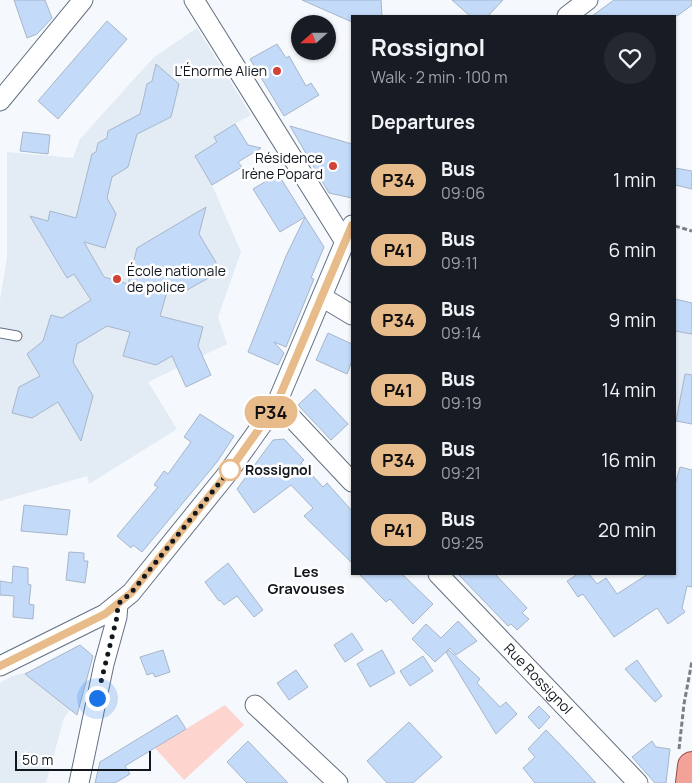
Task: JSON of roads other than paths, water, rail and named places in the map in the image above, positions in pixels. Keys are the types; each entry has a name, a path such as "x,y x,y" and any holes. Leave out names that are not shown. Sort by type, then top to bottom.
{"main road":[{"path":"685,758 690,783"}],"street":[{"path":"2,92 83,0"},
{"path":"0,666 105,614 118,604 131,593 227,474 276,405 348,233 194,0"},
{"path":"568,15 588,0"},
{"path":"322,297 351,314"},
{"path":"276,405 290,416 351,481"},
{"name":"Rue Rossignol","path":"439,575 638,783"},
{"path":"79,783 104,664 117,617 118,604"},
{"path":"255,705 338,783"}],"lane":[{"path":"0,333 18,336"}],"place":[{"name":"L'Énorme Alien","path":"277,71"},
{"name":"Résidence Irène Popard","path":"333,166"},
{"name":"École nationale de police","path":"117,279"},
{"name":"Rossignol","path":"230,470"}],"district":[{"name":"Les Gravouses","path":"306,580"}]}
